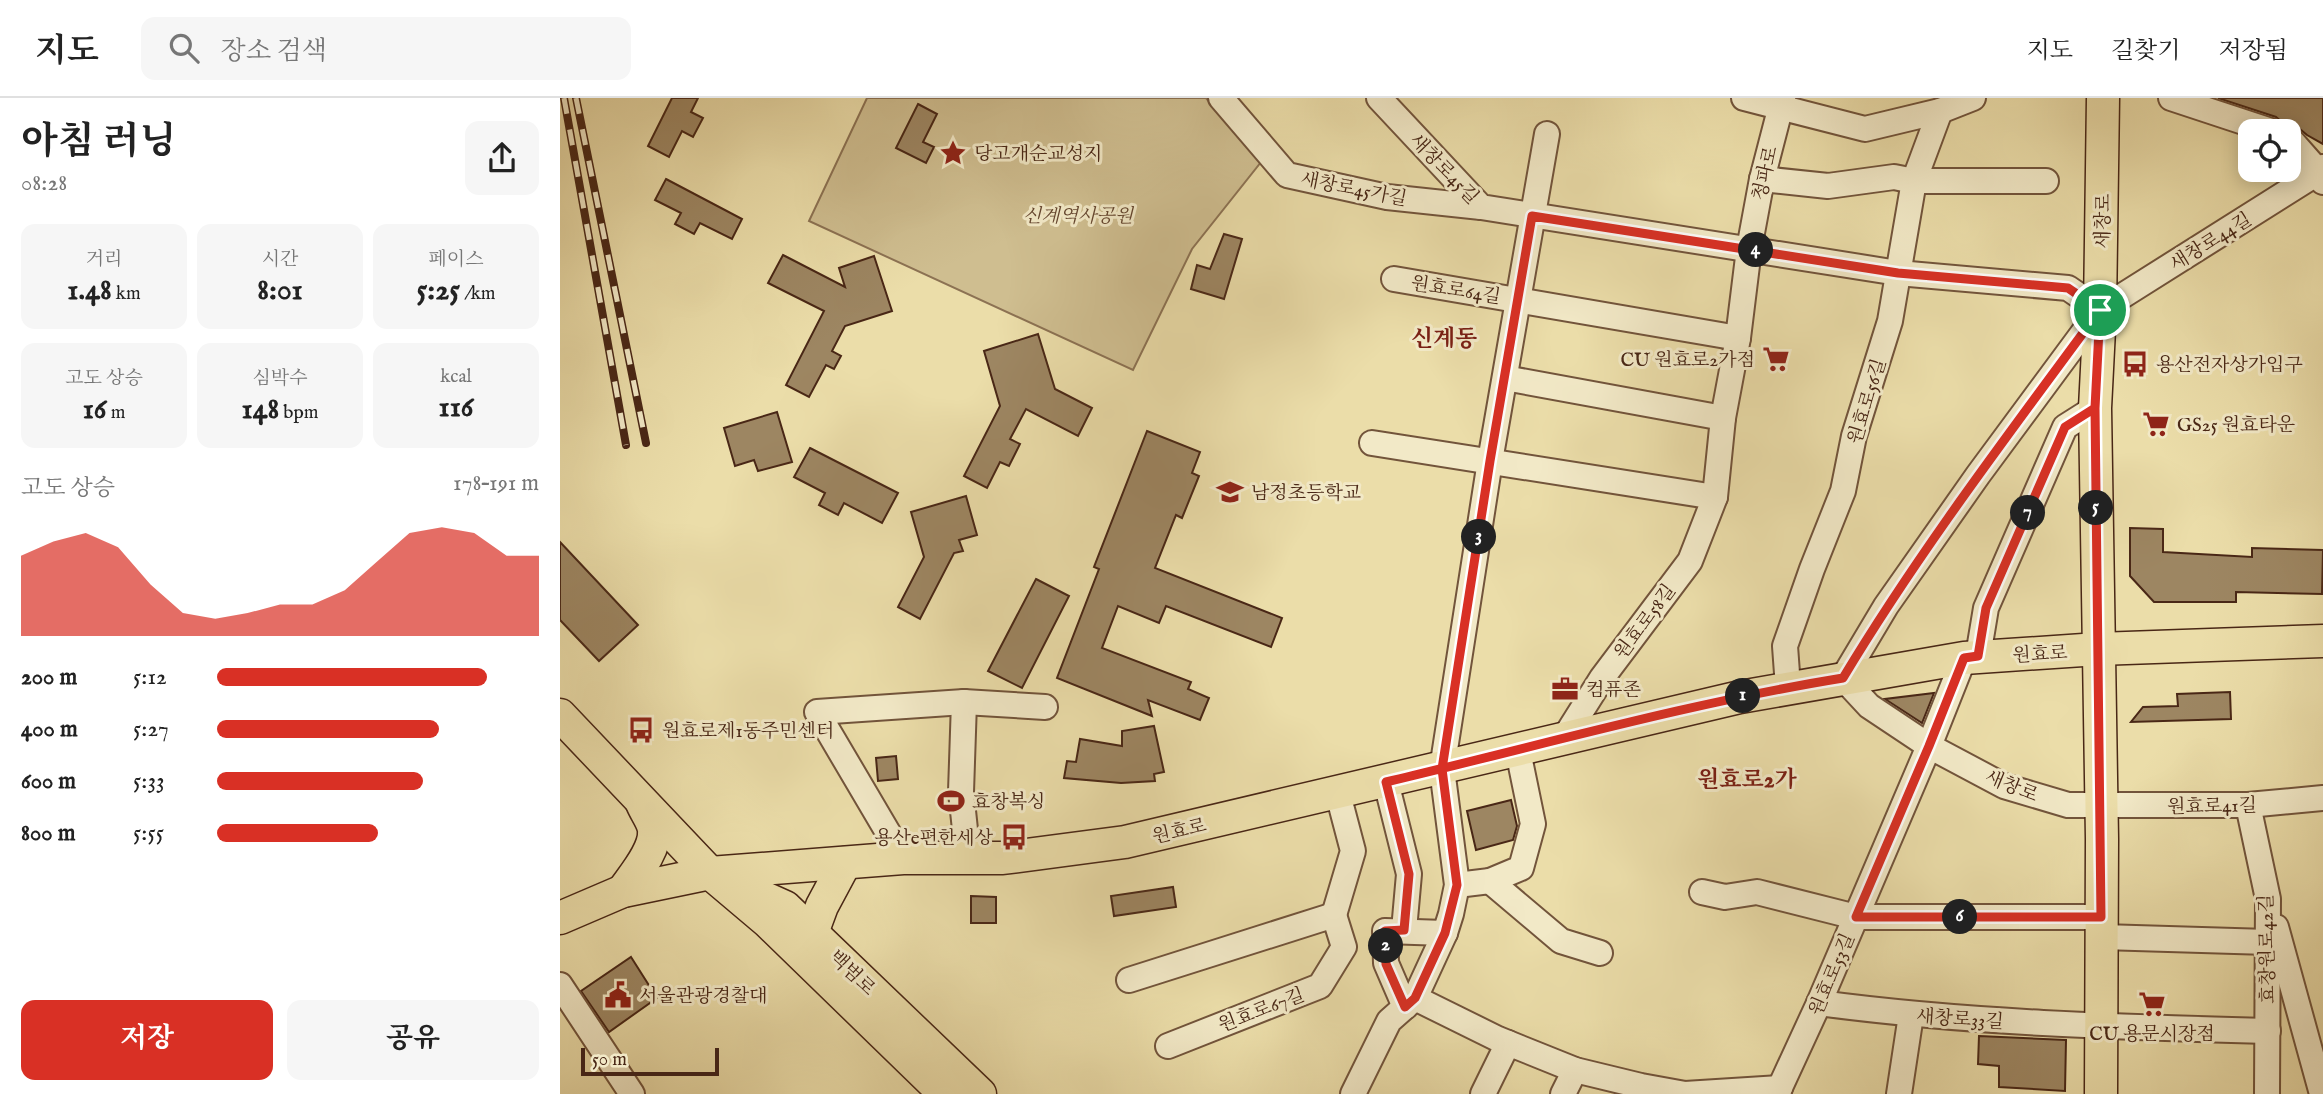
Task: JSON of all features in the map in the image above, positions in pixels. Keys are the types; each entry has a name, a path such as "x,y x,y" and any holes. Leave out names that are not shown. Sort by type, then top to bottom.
{"main road":[{"name":"새창로","path":"2101,1094 2095,408 2100,310 2103,98"},
{"name":"원효로","path":"560,918 623,891 710,873 903,858 1003,858 1125,842 1338,794 1740,697 1971,657 2098,649 2323,641"},
{"name":"백범로","path":"560,715 710,873 768,922 816,948 980,1094"},
{"path":"623,891 642,862 654,829 640,799"},
{"path":"816,948 822,906 845,863"},
{"name":"백범로","path":"816,948 945,1094"}],"street":[{"name":"새창로45가길","path":"1221,98 1287,174 1387,197 1481,207"},
{"name":"새창로45길","path":"1379,98 1481,207 1898,273 2068,288 2100,310"},
{"path":"1744,98 1781,103 1865,129 1940,111 1973,98"},
{"path":"2171,98 2238,120"},
{"name":"청파로","path":"1749,249 1762,179 1781,103"},
{"name":"원효로56길","path":"1788,687 1785,646 1843,491 1854,436 1890,321 1914,181 1940,111"},
{"name":"원효로64길","path":"1457,885 1442,769 1490,461 1547,134"},
{"path":"2301,151 2322,174"},
{"name":"새창로44길","path":"2100,310 2322,174"},
{"path":"1762,179 1828,186 1894,177 1914,181 2046,181"},
{"name":"원효로58길","path":"1563,740 1602,678 1689,561 1715,497 1723,418 1738,338 1749,249"},
{"name":"원효로64길","path":"1394,279 1518,299"},
{"path":"1518,299 1738,338"},
{"path":"1929,746 1869,706 1843,678 1894,595 1978,475 2100,310"},
{"path":"1505,378 1723,418"},
{"name":"원효로53길","path":"1778,1091 1819,1003 1929,746 1971,657 1986,608 2065,427 2095,408"},
{"path":"1372,443 1715,497"},
{"path":"964,702 961,792 968,858"},
{"path":"903,858 817,712 964,702 1045,707"},
{"name":"새창로","path":"1929,746 2004,786 2067,805 2100,806"},
{"path":"1353,1094 1389,1021 1410,1002 1445,933 1457,885 1490,881 1521,869 1533,824 1517,751"},
{"path":"1386,782 1409,874 1404,930"},
{"path":"1129,980 1334,915 1353,852 1338,794"},
{"name":"원효로41길","path":"2100,806 2248,805 2323,798"},
{"name":"효창원로42길","path":"2248,805 2268,899 2267,1094"},
{"path":"1490,881 1561,941 1600,953"},
{"path":"1702,892 1725,897 1757,892 1856,917 2101,927 2268,942"},
{"path":"2268,899 2322,1094"},
{"name":"원효로67길","path":"1168,1046 1320,986 1345,947 1334,915"},
{"path":"1445,933 1385,931 1386,964 1410,1002 1575,1070 1639,1090 1685,1094 1778,1091"},
{"path":"560,985 632,1094"},
{"name":"새창로33길","path":"1819,1003 1912,1015 2102,1027"},
{"path":"1899,1094 1912,1015"},
{"path":"2102,1027 2268,1031"},
{"path":"1483,1094 1508,1043"},
{"path":"1563,1094 1575,1070"}],"green space":[{"name":"신계역사공원","path":"867,98 1206,98 1261,162 1192,249 1133,370 809,221"}],"building":[{"path":"672,98 698,98 691,112 703,118 693,137 682,131 669,157 648,146"},
{"path":"2218,98 2323,98 2323,144 2301,130 2301,119 2276,117"},
{"path":"918,104 937,114 923,142 934,147 926,163 896,148"},
{"path":"666,179 742,219 732,239 700,223 694,234 675,224 681,213 655,200"},
{"path":"1224,234 1242,239 1224,299 1191,289 1197,265 1210,269"},
{"path":"783,255 845,287 839,268 874,256 892,311 845,326 832,351 841,356 834,369 826,365 809,397 786,385 824,311 768,283"},
{"path":"1038,334 1055,389 1092,408 1078,436 1026,409 1010,439 1020,444 1009,466 1000,462 987,488 964,476 1000,406 984,351"},
{"path":"777,412 792,462 758,471 754,460 735,466 724,428"},
{"path":"1147,431 1200,452 1192,473 1199,476 1182,518 1176,515 1155,568 1282,618 1271,647 1166,606 1159,623 1118,606 1102,648 1191,682 1188,689 1209,698 1200,720 1148,700 1152,716 1057,678 1099,569 1094,567"},
{"path":"810,448 898,493 882,523 844,503 838,515 819,505 825,493 794,477"},
{"path":"966,496 977,535 959,540 963,551 954,553 920,619 898,607 924,557 911,512"},
{"path":"2130,528 2163,529 2163,552 2252,557 2252,548 2323,550 2322,594 2236,592 2236,602 2154,602 2130,576"},
{"path":"560,542 638,625 599,661 560,620"},
{"path":"1036,579 1069,596 1022,688 988,671"},
{"path":"2230,692 2231,719 2131,722 2143,707 2178,706 2177,694"},
{"path":"1934,693 1922,723 1885,699"},
{"path":"1154,726 1164,772 1154,774 1155,781 1121,783 1064,778 1067,761 1076,762 1080,739 1122,746 1122,731"},
{"path":"896,756 898,779 878,781 876,758"},
{"path":"1511,800 1517,826 1513,840 1476,850 1467,811"},
{"path":"1173,887 1176,907 1114,916 1111,896"},
{"path":"971,896 996,897 996,923 971,923"},
{"name":"서울관광경찰대","path":"631,957 657,998 609,1032 581,991"},
{"path":"1979,1036 2066,1040 2065,1091 1999,1087 1999,1066 1978,1064"}],"railway":[{"path":"564,98 626,445"},
{"path":"576,98 646,443"}],"place":[{"name":"당고개순교성지","path":"953,153"},
{"name":"CU 원효로2가점","path":"1776,359"},
{"name":"용산전자상가입구","path":"2135,364"},
{"name":"GS25 원효타운","path":"2156,424"},
{"name":"남정초등학교","path":"1230,492"},
{"name":"컴퓨존","path":"1565,689"},
{"name":"원효로제1동주민센터","path":"641,730"},
{"name":"효창복싱","path":"951,801"},
{"name":"용산e편한세상","path":"1014,837"},
{"name":"서울관광경찰대","path":"618,995"},
{"name":"CU 용문시장점","path":"2152,1004"}],"district":[{"name":"신계동","path":"1444,338"},
{"name":"원효로2가","path":"1747,779"}],"route":[{"path":"2100,310 1978,475 1886,606 1843,678 1740,697 1563,740 1442,769 1386,782 1409,874 1404,930 1385,931 1386,964 1405,1007 1415,998 1445,933 1457,885 1442,769 1532,216 1898,273 2068,288 2100,310 2095,408 2101,917 1856,917 1964,658 1978,656 1986,608 2065,427 2095,408 2100,310"}]}
